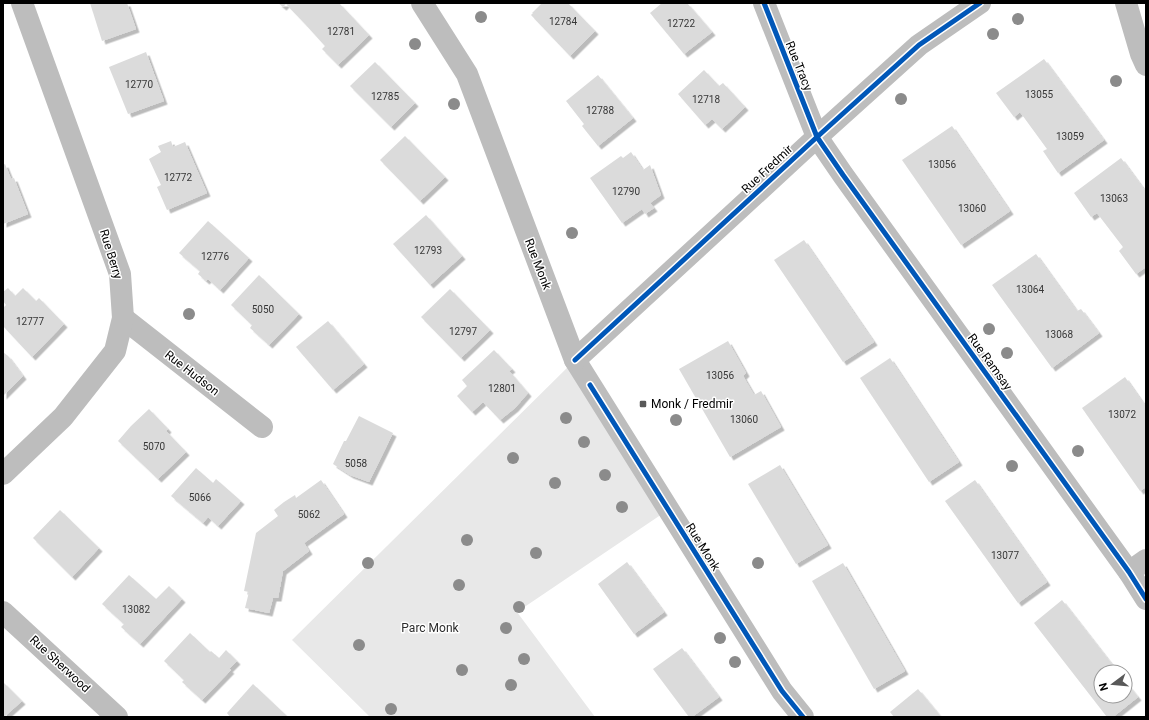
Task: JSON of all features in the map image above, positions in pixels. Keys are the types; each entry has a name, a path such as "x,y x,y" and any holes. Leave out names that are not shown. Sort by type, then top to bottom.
{"street":[{"name":"Rue Berry","path":"3,474 63,417 115,351 123,318 120,274 22,3"},
{"name":"Rue Monk","path":"422,3 467,74 575,360 782,691 803,717"},
{"name":"Rue Tracy","path":"764,3 817,137"},
{"name":"Rue Fredmir","path":"575,360 919,45 980,3"},
{"path":"1126,3 1141,54 1146,65"},
{"name":"Rue Ramsay","path":"817,137 847,181 1138,566 1146,599"},
{"name":"Rue Hudson","path":"123,318 262,427"},
{"name":"Rue Sherwood","path":"3,612 117,717"}],"green space":[{"name":"Parc Monk","path":"575,360 668,510 517,612 595,717 370,717 292,640"}],"building":[{"path":"90,3 127,3 136,29 102,41"},
{"path":"278,3 339,3 369,35 338,65 322,49 325,46 286,4 283,7"},
{"path":"542,3 568,3 595,31 570,56 531,15"},
{"path":"662,3 687,3 712,32 684,54 650,13"},
{"path":"146,52 164,101 128,114 109,67"},
{"path":"1044,59 1104,140 1058,173 1043,151 1047,149 1020,112 1014,117 996,93"},
{"path":"375,62 415,103 391,127 350,86"},
{"path":"704,70 719,86 723,83 745,107 722,129 712,119 705,125 678,94"},
{"path":"598,75 633,118 598,146 582,126 584,124 566,101"},
{"path":"952,126 1010,211 961,245 902,160"},
{"path":"405,136 445,177 420,201 380,160"},
{"path":"171,141 173,147 185,142 207,193 167,210 157,187 161,185 149,159 161,152 158,146"},
{"path":"631,152 643,170 650,165 661,195 650,203 654,208 645,214 642,209 622,223 590,178 621,156 623,158"},
{"path":"1121,158 1146,192 1146,267 1136,274 1119,251 1123,247 1097,213 1091,217 1074,193"},
{"path":"5,164 11,179 14,178 28,214 3,224 3,165"},
{"path":"426,215 462,256 430,285 393,244"},
{"path":"208,221 249,258 220,290 208,279 206,281 198,274 200,271 179,253"},
{"path":"804,240 874,342 843,362 774,260"},
{"path":"1036,254 1077,311 1081,309 1099,333 1052,368 992,285"},
{"path":"259,275 299,314 269,345 250,328 252,325 231,305"},
{"path":"8,288 15,296 23,288 36,301 39,298 64,324 32,357 3,326 3,308 6,305 3,301 3,292"},
{"path":"450,289 490,330 461,358 421,317"},
{"path":"328,321 364,364 333,390 296,347"},
{"path":"728,341 746,373 743,376 754,395 761,391 781,427 730,457 679,369"},
{"path":"494,350 512,369 509,371 528,393 515,408 500,420 483,402 472,412 457,396 467,386 462,380"},
{"path":"3,352 8,356 23,376 3,396"},
{"path":"890,358 959,462 929,482 860,378"},
{"path":"1125,377 1146,407 1146,487 1140,491 1082,408"},
{"path":"149,409 168,429 166,431 186,452 158,479 118,441"},
{"path":"359,416 393,433 369,482 350,475 333,464 344,441 346,441"},
{"path":"780,465 828,545 796,564 748,484"},
{"path":"196,468 213,483 216,479 241,501 218,526 208,517 203,523 171,496"},
{"path":"321,480 344,514 304,543 309,551 283,571 278,598 273,598 269,613 245,608 249,592 244,591 256,533 278,516 274,510 295,495 296,498"},
{"path":"975,480 1047,582 1018,603 945,501"},
{"path":"60,510 99,548 72,577 33,538"},
{"path":"627,562 664,612 634,634 598,584"},
{"path":"843,563 905,671 874,689 812,581"},
{"path":"129,575 156,599 169,586 182,599 140,644 121,627 124,624 102,604"},
{"path":"1062,600 1112,664 1093,664 1093,699 1034,623"},
{"path":"190,633 210,652 211,651 219,658 226,650 237,661 229,669 231,670 202,700 182,682 184,680 164,661"},
{"path":"682,648 719,697 692,717 689,717 653,669"},
{"path":"3,682 22,701 4,717 3,717"},
{"path":"253,684 288,717 230,717 227,713"},
{"path":"918,689 941,717 894,717 890,712"},
{"path":"1133,691 1138,697 1133,701"},
{"path":"1097,704 1129,704 1113,717 1107,717"}],"cycle path":[{"path":"764,3 817,137 1129,572 1146,599"},
{"path":"575,360 919,45 980,3"},
{"path":"590,385 782,691 803,717"}],"place":[{"name":"Monk / Fredmir","path":"643,404"}]}
